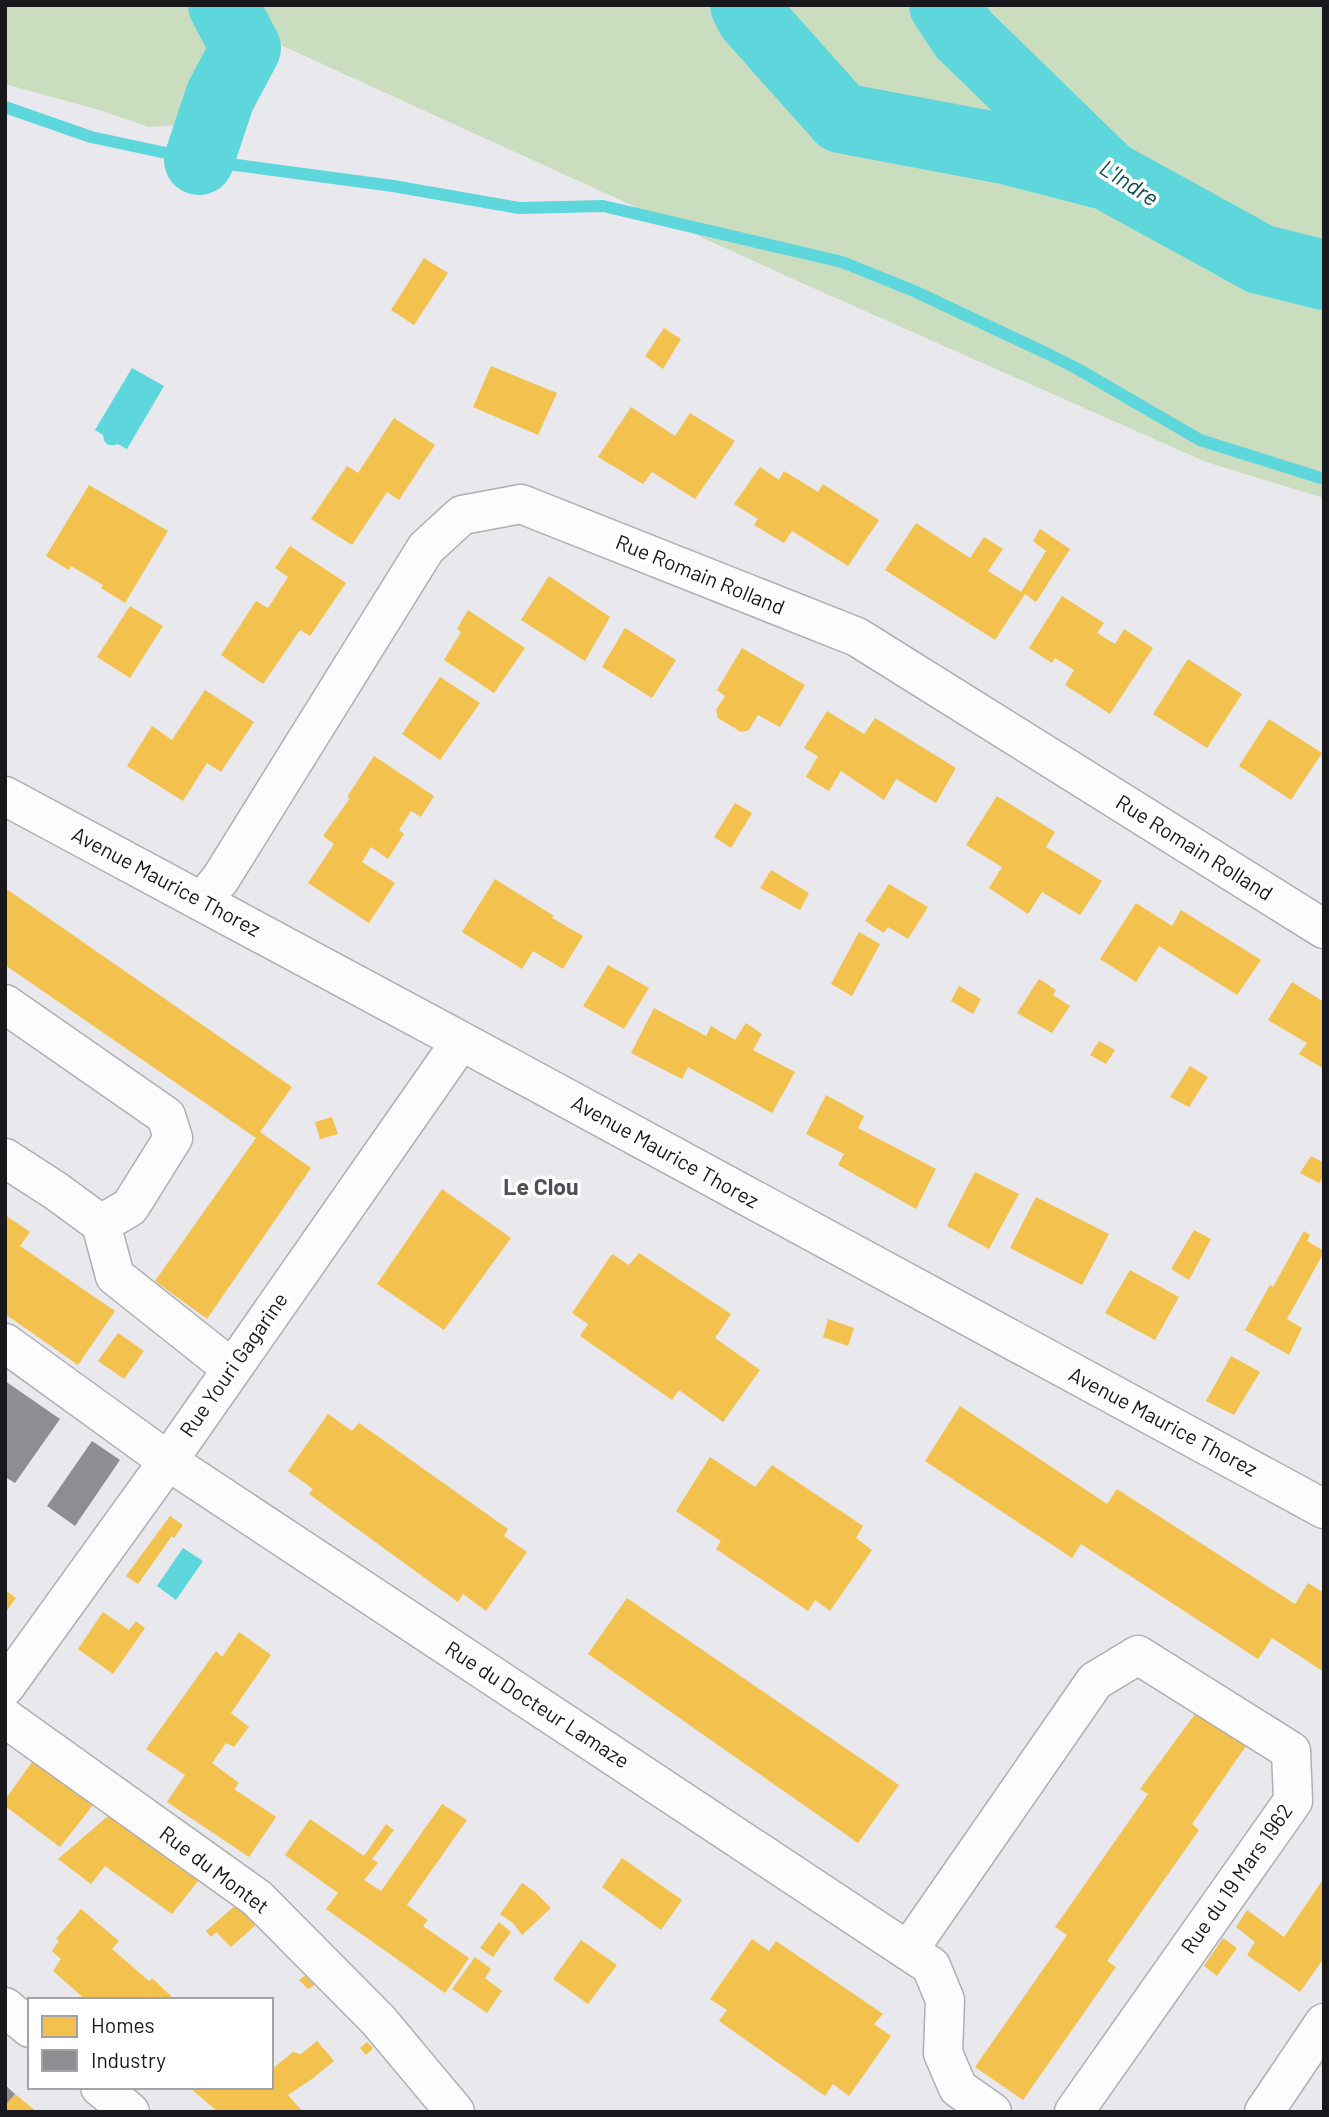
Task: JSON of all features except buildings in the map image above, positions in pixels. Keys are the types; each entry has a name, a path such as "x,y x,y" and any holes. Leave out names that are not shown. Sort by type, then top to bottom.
{"street":[{"name":"Rue Romain Rolland","path":"202,902 220,878 426,548 462,515 520,504 857,637 1324,929"},
{"name":"Avenue Maurice Thorez","path":"5,796 1324,1509"},
{"path":"5,1004 166,1116 173,1138 130,1207 101,1224"},
{"name":"Rue Youri Gagarine","path":"5,1687 168,1461 461,1041"},
{"path":"5,1158 101,1224 115,1276 231,1368"},
{"name":"Rue du Docteur Lamaze","path":"5,1343 168,1461 931,1966 945,2000 943,2053 958,2088 992,2112"},
{"name":"Rue du 19 Mars 1962","path":"908,1951 1095,1681 1138,1655 1291,1751 1293,1801 1074,2112"},
{"name":"Rue du Montet","path":"5,1718 257,1898 379,2021 455,2112"},
{"path":"5,2007 28,2026"},
{"path":"1264,2112 1324,2023"},
{"path":"102,2089 130,2112"}],"green space":[{"path":"5,5 1324,5 1324,498 1206,462 802,283 215,15 225,48 214,89 195,124 148,127 103,111 5,84"}],"water":[{"path":"132,368 164,386 127,449 118,444 108,444 103,435 95,430"},
{"path":"183,1548 203,1561 176,1600 157,1586"}],"waterway":[{"path":"199,160 220,97 246,48 223,5"},
{"path":"745,5 751,17 841,118 1005,149 1106,175"},
{"name":"L'Indre","path":"944,5 964,35 1109,176 1260,259 1324,275"},
{"path":"5,107 91,137 199,160 393,186 519,208 603,206 842,262 914,291 1046,353 1200,440 1324,479"}],"district":[{"name":"Le Clou","path":"541,1187"}]}
